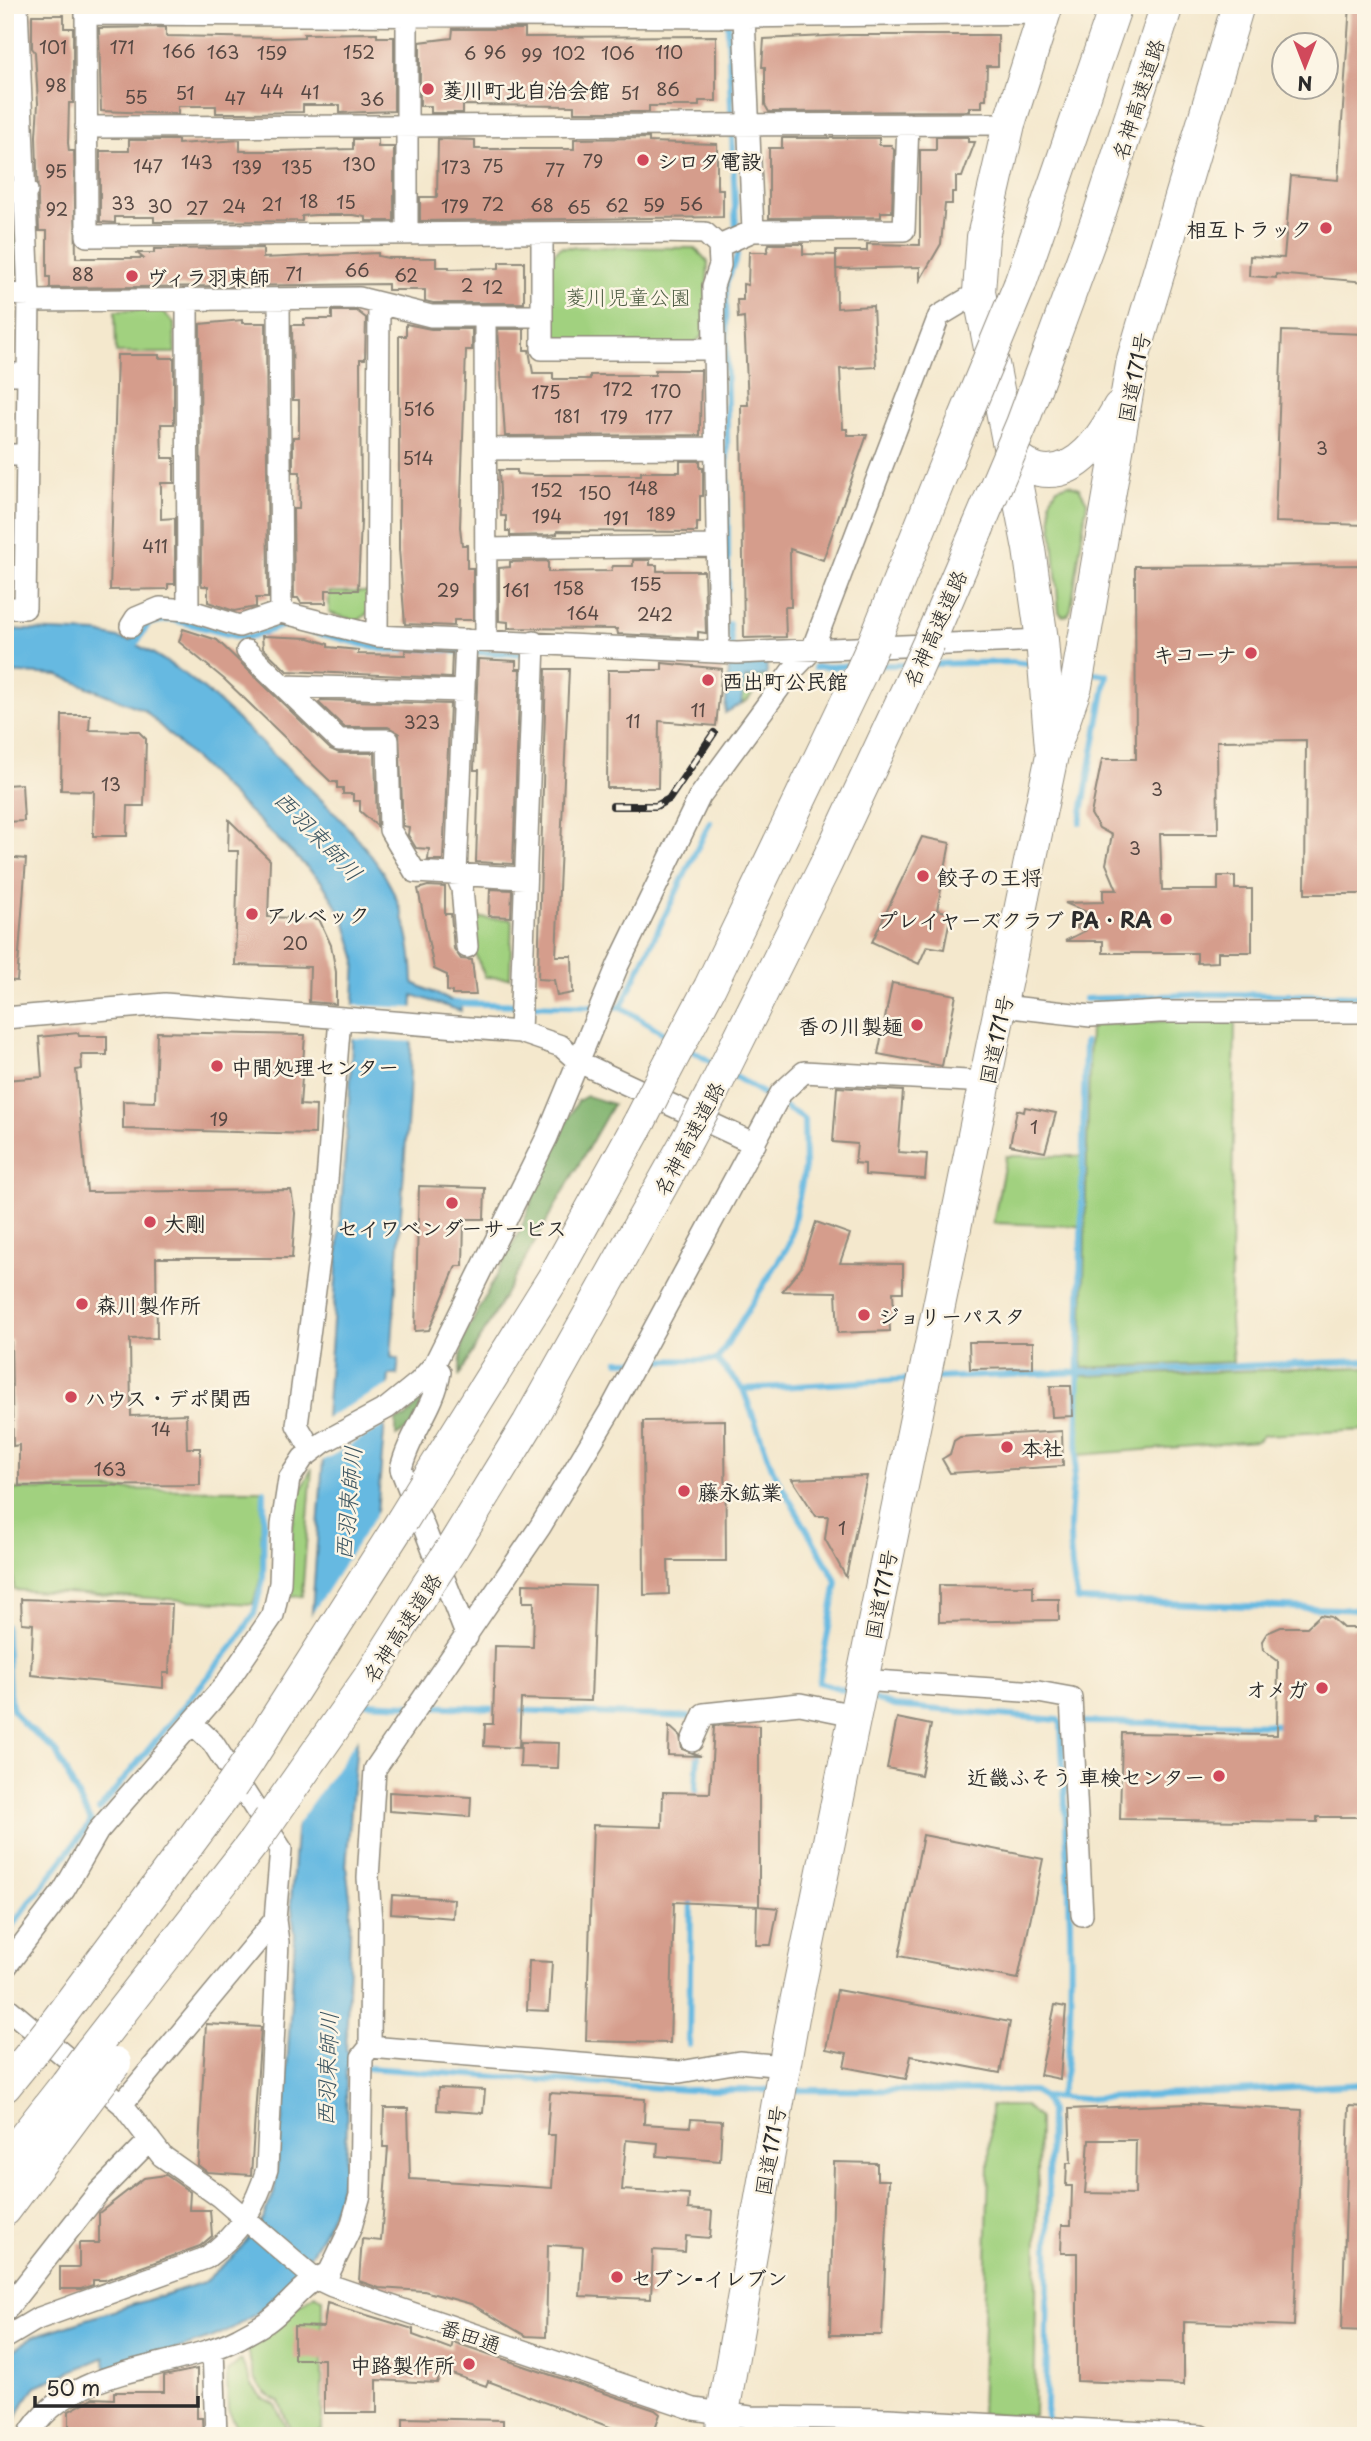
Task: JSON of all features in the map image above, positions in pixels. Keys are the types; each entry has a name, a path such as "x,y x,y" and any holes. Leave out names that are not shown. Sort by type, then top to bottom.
{"highway":[{"path":"5,2086 56,2022 275,1723 554,1277 640,1121 867,658 1020,284 1116,5"},
{"name":"名神高速道路","path":"77,2091 103,2057 189,1926 253,1843 452,1548 541,1401 687,1142 916,671 1022,424 1100,212 1167,5"},
{"name":"国道171号","path":"722,2425 781,2083 857,1700 1052,755 1079,674 1133,359 1237,5"},
{"name":"国道171号","path":"1046,9 1010,124 983,237 978,292 1029,549 1052,755"},
{"path":"1010,454 1038,470 1064,470 1099,442 1126,393"},
{"path":"5,2162 77,2091"},
{"path":"5,2210 77,2091"}],"street":[{"path":"5,608 25,608 15,533 27,455 29,298 16,192 17,5"},
{"path":"908,124 904,230 736,238 705,233 87,236 86,14 727,14 1046,9"},
{"path":"407,14 407,234"},
{"path":"727,14 737,125 736,238 720,265 713,286 717,546 727,652"},
{"path":"86,127 1010,124"},
{"path":"542,233 542,349 713,349"},
{"path":"5,1968 64,1890 99,1831 225,1685 273,1615 280,1583 282,1525 289,1479 303,1458 318,1446 387,1408 419,1382 434,1365 547,1137 600,1009 701,796 791,672 812,650 939,316 978,292"},
{"path":"5,295 29,298 187,300 359,298 431,316 542,316"},
{"path":"279,299 281,612"},
{"path":"187,300 188,610"},
{"path":"377,636 379,304"},
{"path":"467,947 462,888 456,874 466,666 476,640 488,549 485,318"},
{"path":"5,374 27,374"},
{"path":"487,449 715,448"},
{"path":"5,455 27,455"},
{"path":"488,549 717,546"},
{"path":"131,626 136,618 160,608 188,610 239,626 281,612 377,636 727,652 812,650 1043,659"},
{"path":"520,1017 534,642"},
{"path":"247,651 339,740 388,740 390,830 415,872 524,878"},
{"path":"285,686 464,691"},
{"path":"5,1018 165,1004 426,1022 520,1017 579,1062 755,1144"},
{"path":"1002,1006 1091,1016 1159,1012 1366,1012"},
{"path":"318,1446 297,1425 323,1230 340,1018"},
{"path":"29,2436 35,2424 82,2387 213,2349 267,2322 313,2277 329,2273 351,2227 360,2195 372,1921 368,1878 375,1769 414,1716 540,1527 645,1351 781,1093 804,1072 986,1082"},
{"path":"434,1365 440,1372 437,1390 405,1451 401,1469 467,1637"},
{"path":"691,1741 704,1714 857,1700 1038,1692 1071,1698 1082,1915"},
{"path":"5,2338 37,2319 206,2258 228,2242 247,2223 259,2197 267,2169 278,1942 275,1920 281,1849 213,1743 193,1724"},
{"path":"122,2104 275,1920"},
{"name":"番田通","path":"5,2006 122,2104 162,2156 220,2197 247,2223 313,2277 722,2425 750,2417 888,2419 1201,2436"},
{"path":"364,2060 680,2072 740,2062 781,2083"},
{"path":"5,2311 97,2193 150,2140"},
{"path":"213,2349 216,2436"}],"green space":[{"path":"5,235 18,235 17,273 5,284"},
{"name":"菱川児童公園","path":"561,247 695,248 708,262 705,333 692,346 560,343 548,330 549,257"},
{"path":"161,310 174,323 175,353 116,353 115,311"},
{"path":"1069,484 1079,488 1087,502 1071,609 1068,615 1063,616 1059,612 1050,500 1057,488"},
{"path":"329,592 368,592 369,612 358,621 329,613"},
{"path":"766,676 747,701 741,704 745,679"},
{"path":"474,918 512,919 510,978 485,977 473,949"},
{"path":"1164,1021 1235,1023 1230,1321 1233,1362 1082,1368 1090,1025"},
{"path":"587,1096 613,1104 459,1376 463,1339 521,1229 551,1150 578,1101"},
{"path":"1006,1156 1082,1156 1080,1226 993,1223"},
{"path":"1366,1367 1366,1430 1264,1435 1257,1441 1079,1455 1080,1376"},
{"path":"428,1390 411,1427 396,1436 396,1420 406,1418"},
{"path":"312,1468 302,1596 289,1597 294,1516 303,1485"},
{"path":"11,1489 262,1490 261,1577 253,1604 14,1590"},
{"path":"991,2106 1025,2106 1039,2118 1034,2416 981,2414"},
{"path":"315,2294 322,2298 322,2431 292,2434 279,2402 263,2391 254,2377 247,2341"},
{"path":"241,2360 252,2386 262,2398 275,2405 290,2436 242,2436 228,2410 227,2372"},
{"path":"756,2430 793,2430 793,2436 756,2436"}],"water":[{"name":"西羽束師川","path":"5,629 97,633 130,641 136,636 140,639 137,645 158,656 196,683 323,802 363,845 392,888 402,914 409,941 413,983 449,1000 461,1002 461,1011 413,995 409,1097 391,1357 399,1359 397,1375 389,1375 346,1867 351,1904 346,2050 354,2056 354,2073 346,2069 346,2150 337,2200 327,2225 299,2270 262,2309 240,2324 205,2340 106,2370 105,2357 36,2386 24,2402 7,2436 5,2356 34,2336 204,2282 239,2251 263,2218 274,2193 286,2084 295,1935 291,1901 350,1087 356,957 344,918 321,881 144,710 58,675 5,672"},
{"path":"766,656 767,675 745,678 741,704 725,713 729,667 723,666 722,659"}],"pier":[{"path":"351,1005 416,1008 415,1042 349,1038"},
{"path":"392,1383 389,1423 319,1463 323,1419"},
{"path":"382,1505 360,1735 292,1832 306,1623"}],"building":[{"name":"相互トラック","path":"1350,5 1366,5 1366,282 1276,274 1276,278 1249,276 1250,256 1284,258 1291,176 1338,180"},
{"path":"32,15 64,15 64,28 73,28 73,103 69,103 68,143 69,151 74,151 76,258 143,258 137,253 154,253 154,249 263,248 263,258 378,253 378,256 388,258 436,258 436,267 449,269 499,268 499,262 524,262 524,303 433,303 425,301 425,290 388,290 388,284 50,288 50,277 47,277 47,231 39,231 36,136 38,103 35,52 32,48"},
{"path":"166,27 166,36 279,38 304,37 304,34 377,33 377,37 394,37 394,111 340,113 340,105 303,105 303,112 216,113 216,106 178,106 178,114 101,111 99,28"},
{"path":"453,29 525,29 525,37 716,36 716,101 699,101 699,106 649,106 649,112 574,112 574,106 463,105 463,113 431,113 431,106 420,106 420,42 452,38"},
{"path":"848,35 998,35 998,66 987,66 986,99 982,99 982,107 969,107 969,111 769,112 765,105 765,67 762,67 764,39"},
{"path":"5,136 9,136 11,179 5,179"},
{"path":"936,137 968,137 968,142 975,142 962,177 956,177 956,192 952,192 952,204 945,204 941,244 920,280 920,267 836,269 836,251 867,251 867,244 920,245 920,150 936,150"},
{"path":"649,138 649,142 717,144 717,189 723,189 723,217 420,221 420,197 437,197 438,139 475,140 475,149 574,149 574,139"},
{"path":"782,138 879,138 879,145 891,145 894,150 892,212 881,212 881,217 769,218 769,148 782,148"},
{"path":"353,139 378,139 378,147 394,147 394,221 366,221 366,217 353,215 315,215 302,216 302,221 154,222 154,217 115,217 115,223 100,222 100,151 129,151 129,140 178,140 178,144 240,140 240,151 279,151 353,149"},
{"path":"5,205 12,205 13,231 5,231"},
{"path":"769,244 803,244 803,254 836,255 837,308 873,306 876,367 840,369 843,429 847,429 847,435 867,435 823,560 790,549 791,607 785,607 786,637 744,638 741,405 748,405 744,317 738,318 737,300 743,300 743,284 748,285 749,252 767,252"},
{"path":"332,311 357,311 366,318 365,359 360,359 361,521 358,590 326,590 326,603 301,603 298,598 294,598 293,509 299,509 300,472 293,472 293,437 299,437 299,400 293,400 292,325 304,325 304,319 332,319"},
{"path":"242,320 242,323 266,323 268,598 256,598 256,607 234,611 208,602 208,586 202,586 201,582 200,324"},
{"path":"406,324 431,329 472,329 472,350 466,350 460,527 462,545 467,545 467,568 473,568 473,620 454,620 454,626 405,624 399,549 399,336 406,336"},
{"path":"498,329 524,329 524,350 529,350 533,373 553,373 553,379 590,379 590,375 655,375 655,370 701,370 700,435 505,436"},
{"path":"1282,331 1366,334 1366,525 1275,522"},
{"path":"117,355 159,355 159,358 174,358 174,424 161,424 162,458 174,458 174,483 161,483 161,519 175,518 175,584 168,584 168,589 110,590"},
{"path":"680,461 700,461 700,468 703,468 703,496 700,496 700,523 697,523 697,532 557,531 557,534 548,535 510,536 510,531 506,531 506,516 501,516 499,470 517,470 517,474 534,475 641,475 641,472 680,472"},
{"path":"633,560 650,560 650,565 657,565 657,571 704,571 706,633 698,632 698,638 618,634 617,629 508,628 508,622 499,621 499,568 510,567 510,562 548,561 548,572 611,571 613,566 633,566"},
{"path":"1366,565 1366,894 1305,894 1306,740 1217,741 1218,834 1160,834 1162,890 1218,890 1218,876 1235,876 1235,889 1252,889 1252,952 1218,952 1218,962 1197,963 1197,953 1103,953 1103,941 1065,941 1085,931 1074,927 1087,921 1074,916 1087,912 1065,903 1103,902 1103,890 1117,890 1106,864 1112,835 1099,828 1091,814 1102,759 1136,759 1135,566"},
{"path":"183,629 217,640 330,749 339,753 375,753 377,826 360,811 360,801 353,801 353,794 343,794 343,788 337,788 337,782 331,782 224,679 179,642"},
{"path":"262,636 309,638 328,644 328,647 358,650 358,654 405,655 405,650 452,653 451,678 287,671 263,648"},
{"path":"478,659 516,661 516,669 520,669 513,864 476,862 479,770 474,770"},
{"path":"662,663 722,669 716,726 659,721 658,788 607,788 608,670 662,670"},
{"path":"546,669 569,669 556,956 572,956 573,993 557,996 554,980 538,979"},
{"path":"321,700 450,704 443,860 428,860 429,849 416,848 408,835 409,827 403,826 399,733 388,727 344,727 319,703"},
{"path":"62,715 90,715 89,730 138,731 146,739 144,806 128,806 127,836 93,836 94,791 61,790"},
{"path":"22,784 24,821 5,822 5,785"},
{"path":"229,820 270,860 268,917 319,919 331,945 336,972 336,1004 309,1002 310,967 235,965 238,851 228,851"},
{"name":"餃子の王将","path":"922,837 950,843 937,910 951,913 944,949 927,946 919,964 872,942"},
{"path":"5,857 26,859 17,981 5,980"},
{"path":"428,886 445,887 445,914 451,914 454,949 461,959 472,960 476,995 452,995 452,992 447,991 447,975 434,969 418,889"},
{"path":"490,889 512,890 511,917 489,916"},
{"name":"香の川製麺","path":"892,983 956,995 942,1066 878,1054"},
{"path":"157,1032 305,1035 300,1105 316,1106 315,1134 123,1129 123,1101 155,1102"},
{"path":"78,1033 79,1036 107,1036 107,1055 81,1055 82,1069 76,1070 87,1192 291,1190 295,1213 292,1258 156,1258 157,1338 130,1339 131,1416 186,1414 187,1448 200,1448 200,1485 19,1486 19,1445 13,1446 11,1340 7,1340 5,1080 42,1077 39,1037"},
{"path":"837,1087 903,1091 898,1152 927,1154 925,1179 865,1175 865,1164 855,1163 857,1144 833,1142"},
{"path":"1025,1107 1056,1113 1045,1152 1010,1145 1017,1110 1024,1112"},
{"path":"419,1186 485,1188 484,1219 464,1219 463,1266 456,1266 429,1330 415,1331"},
{"path":"816,1222 850,1234 840,1263 903,1264 903,1292 893,1292 894,1315 889,1315 890,1331 838,1333 836,1292 782,1291 801,1268"},
{"path":"969,1342 1033,1342 1033,1368 970,1369"},
{"path":"1050,1386 1071,1386 1073,1416 1052,1417"},
{"name":"藤永鉱業","path":"725,1420 726,1561 668,1561 669,1594 644,1595 643,1421"},
{"name":"本社","path":"1062,1431 1063,1466 950,1473 942,1459 950,1454 954,1441 960,1437"},
{"path":"867,1476 846,1577 825,1539 828,1516 816,1516 792,1479"},
{"path":"523,1584 595,1586 591,1701 521,1699 519,1748 484,1746 485,1724 493,1724 495,1646 533,1647 534,1602 523,1602"},
{"path":"939,1585 1033,1586 1033,1599 1059,1599 1059,1620 939,1622"},
{"path":"21,1599 172,1604 169,1673 163,1673 163,1688 31,1675 33,1624 22,1623"},
{"path":"1320,1615 1331,1617 1343,1628 1366,1628 1366,1817 1317,1817 1317,1822 1120,1819 1122,1733 1277,1735 1278,1661 1263,1650 1262,1641 1267,1633 1281,1627 1307,1627"},
{"path":"897,1718 931,1725 921,1775 887,1768"},
{"path":"669,1726 680,1736 682,1749 701,1756 668,1755"},
{"path":"714,1726 759,1726 759,1906 674,1902 670,2043 586,2041 593,1825 662,1827 663,1792 710,1793"},
{"path":"521,1742 559,1743 558,1768 520,1767"},
{"path":"389,1792 471,1797 470,1817 389,1811"},
{"path":"923,1835 1043,1859 1018,1979 899,1956"},
{"path":"392,1895 454,1899 453,1918 391,1913"},
{"path":"757,1906 778,1908 771,1945 756,1945"},
{"path":"529,1961 552,1962 549,2011 527,2010"},
{"path":"837,1990 1010,2022 1000,2073 911,2056 906,2079 844,2067 847,2053 826,2049"},
{"path":"1055,2005 1066,2007 1060,2079 1040,2075"},
{"path":"206,2024 261,2027 251,2175 207,2172 198,2165"},
{"path":"438,2088 485,2090 483,2113 437,2110"},
{"path":"550,2093 645,2099 644,2124 690,2127 691,2119 722,2121 720,2161 657,2156 658,2143 626,2140 622,2190 689,2194 688,2209 712,2211 710,2238 686,2236 685,2252 653,2250 651,2299 580,2296 583,2247 548,2245 546,2337 526,2336 471,2304 424,2291 379,2288 359,2281 362,2239 381,2241 388,2147 383,2147 384,2108 408,2108 410,2179 552,2188 555,2135 547,2135"},
{"path":"1189,2104 1302,2110 1294,2326 1184,2322 1184,2385 1077,2381 1077,2253 1061,2253 1062,2225 1071,2225 1072,2186 1066,2186 1067,2163 1071,2163 1069,2109","holes":["1089,2140 1136,2140 1135,2194 1085,2193"]},
{"path":"1349,2106 1366,2107 1366,2331 1342,2330"},
{"path":"834,2162 877,2163 877,2180 889,2180 882,2335 830,2335"},
{"path":"166,2175 190,2192 189,2210 210,2210 212,2236 200,2246 105,2280 93,2280 93,2285 81,2289 60,2289 60,2267 79,2267 79,2243 99,2243 99,2213 144,2178"},
{"path":"327,2303 413,2329 413,2335 451,2349 453,2342 655,2410 660,2414 653,2434 628,2434 488,2381 486,2386 441,2370 437,2383 377,2380 377,2413 324,2413 324,2359 294,2359 294,2326 324,2327"},
{"path":"197,2369 197,2418 202,2418 203,2436 69,2436 69,2411 93,2398 114,2399 114,2392 164,2392 164,2376"},
{"path":"403,2418 503,2420 503,2436 403,2436"}],"waterway":[{"path":"727,5 737,256 726,284 728,589"},
{"path":"135,645 149,623 171,619 239,637 251,637 285,625 382,649 531,654"},
{"path":"729,624 732,648"},
{"path":"931,664 1012,662 1036,665"},
{"path":"875,665 910,665"},
{"path":"815,667 854,666"},
{"path":"1080,823 1107,675 1088,672"},
{"path":"607,1007 621,1007 710,822"},
{"path":"1085,999 1214,994 1366,996"},
{"path":"453,1003 596,1007"},
{"path":"621,1007 671,1038"},
{"path":"1085,1042 1077,1457 1070,1528 1078,1600 1366,1610"},
{"path":"686,1047 716,1065"},
{"path":"717,1360 789,1244 805,1168 804,1119 731,1074"},
{"path":"618,1361 717,1360 743,1389 774,1473 837,1582 819,1682 851,1692"},
{"path":"934,1378 1366,1361"},
{"path":"743,1389 916,1379"},
{"path":"99,1810 237,1641 254,1614 263,1579 264,1491"},
{"path":"5,1626 9,1694 13,1710 22,1722 56,1752 91,1822 5,1935"},
{"path":"868,1697 894,1706 1058,1720 1061,1724 1071,1980 1065,2074 1057,2097"},
{"path":"363,1703 411,1705"},
{"path":"426,1706 499,1709"},
{"path":"513,1710 689,1717"},
{"path":"1082,1722 1283,1725"},
{"path":"695,1801 698,1754"},
{"path":"689,2045 691,1896"},
{"path":"367,2068 688,2090 772,2090"},
{"path":"1043,2097 1086,2099 1366,2084"},
{"path":"789,2090 1033,2091 1043,2097 1050,2111 1046,2409 1049,2424"}],"railway":[{"path":"613,806 656,806 669,799 714,733"}],"place":[{"name":"菱川町北自治会館","path":"428,89"},
{"name":"シロタ電設","path":"643,160"},
{"name":"相互トラック","path":"1326,228"},
{"name":"ヴィラ羽束師","path":"132,276"},
{"name":"キコーナ","path":"1251,653"},
{"name":"西出町公民館","path":"708,680"},
{"name":"餃子の王将","path":"923,876"},
{"name":"アルベック","path":"252,914"},
{"name":"プレイヤーズクラブ PA・RA","path":"1166,919"},
{"name":"香の川製麺","path":"917,1025"},
{"name":"中間処理センター","path":"217,1066"},
{"name":"セイワベンダーサービス","path":"452,1203"},
{"name":"大剛","path":"150,1222"},
{"name":"森川製作所","path":"82,1304"},
{"name":"ジョリーパスタ","path":"864,1315"},
{"name":"ハウス・デポ関西","path":"71,1397"},
{"name":"本社","path":"1007,1447"},
{"name":"藤永鉱業","path":"684,1491"},
{"name":"オメガ","path":"1322,1688"},
{"name":"近畿ふそう 車検センター","path":"1219,1776"},
{"name":"セブン-イレブン","path":"617,2277"},
{"name":"中路製作所","path":"469,2364"}]}
